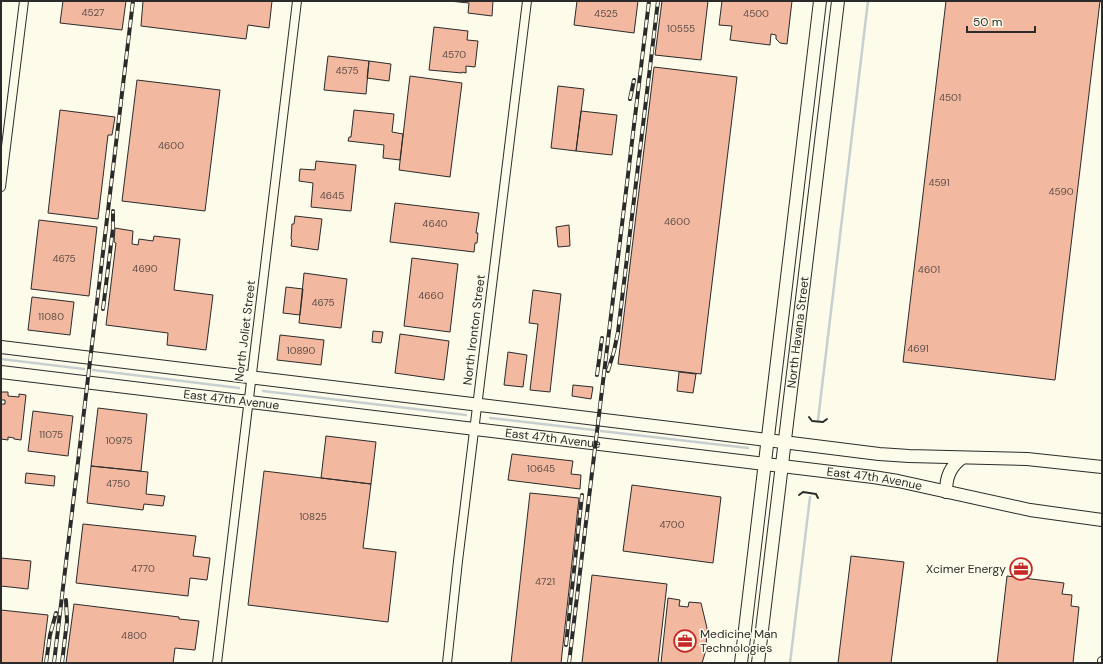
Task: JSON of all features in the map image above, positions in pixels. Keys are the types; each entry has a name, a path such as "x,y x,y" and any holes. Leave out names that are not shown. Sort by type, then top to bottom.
{"main road":[{"name":"North Havana Street","path":"741,663 820,1"},
{"name":"North Havana Street","path":"758,663 838,1"},
{"name":"East 47th Avenue","path":"1,348 477,404 879,454 962,458 1032,459 1102,467"},
{"name":"East 47th Avenue","path":"1,372 885,479 1030,510 1102,520"},
{"path":"946,492 946,483 949,472 962,458"}],"street":[{"path":"1,187 24,1"},
{"name":"North Joliet Street","path":"217,663 297,1"},
{"name":"North Ironton Street","path":"446,663 527,1"}],"building":[{"path":"63,1 126,1 122,30 60,23"},
{"path":"143,1 272,1 269,28 248,25 246,39 141,26"},
{"path":"449,1 493,1 492,16 468,13 469,3"},
{"path":"577,1 638,1 634,33 574,25"},
{"path":"662,1 708,1 701,60 655,55"},
{"path":"722,1 792,1 787,44 780,43 776,39 776,35 771,34 770,45 730,40 732,26 719,25"},
{"path":"946,1 1100,1 1055,380 903,362"},
{"path":"434,27 468,31 467,40 478,41 475,67 466,66 466,73 429,70"},
{"path":"328,56 369,61 366,94 324,90"},
{"path":"369,61 391,64 389,81 367,78"},
{"path":"654,67 737,77 701,374 618,364"},
{"path":"410,76 462,83 450,177 399,170"},
{"path":"137,80 220,90 205,211 122,201"},
{"path":"558,86 584,89 576,151 551,148"},
{"path":"60,110 115,117 112,135 108,135 98,219 48,213"},
{"path":"354,110 394,114 392,132 403,134 400,160 383,158 384,145 348,141 349,137 351,137"},
{"path":"581,111 617,115 612,155 576,151"},
{"path":"316,161 356,165 351,211 311,207 313,183 299,181 300,169 315,170"},
{"path":"395,203 479,213 476,233 478,233 477,243 475,243 474,252 390,242"},
{"path":"295,216 322,219 318,250 291,246 292,224 294,224"},
{"path":"39,220 97,227 89,296 31,289"},
{"path":"569,225 570,246 558,247 556,227"},
{"path":"115,228 133,231 132,244 138,245 139,239 153,241 154,236 180,239 174,290 213,295 206,350 167,345 168,333 106,325 116,243 114,242"},
{"path":"412,258 458,264 450,332 404,326"},
{"path":"304,273 347,279 341,328 299,323"},
{"path":"286,287 303,289 300,315 283,313"},
{"path":"533,290 561,294 550,392 530,390 538,324 529,323"},
{"path":"32,297 74,302 70,335 28,330"},
{"path":"373,331 383,332 381,343 372,342"},
{"path":"400,334 449,341 444,380 395,373"},
{"path":"280,335 324,340 321,365 277,360"},
{"path":"508,352 527,355 523,387 504,385"},
{"path":"679,372 696,374 693,393 677,391"},
{"path":"573,385 593,387 591,399 572,396"},
{"path":"1,392 8,392 8,396 19,397 19,394 26,395 21,440 8,437 8,440 1,439 1,404 5,404 5,400 1,400"},
{"path":"98,408 147,414 141,471 91,466"},
{"path":"33,411 73,416 68,456 28,451"},
{"path":"326,436 376,442 371,484 321,478"},
{"path":"512,454 573,461 571,474 581,475 580,489 508,480"},
{"path":"91,466 148,472 146,494 165,496 163,506 144,504 143,510 87,503"},
{"path":"264,471 371,484 363,548 396,552 388,622 248,605"},
{"path":"26,473 55,476 54,486 25,483"},
{"path":"632,485 721,497 713,563 623,551"},
{"path":"530,493 579,498 561,663 511,663"},
{"path":"83,524 196,536 193,556 210,558 207,580 190,578 188,596 76,583"},
{"path":"851,556 904,562 891,663 838,663"},
{"path":"1,558 31,561 28,589 1,586"},
{"path":"592,575 667,584 658,663 582,663"},
{"path":"1007,576 1064,583 1062,594 1072,595 1071,606 1079,607 1073,663 997,663"},
{"path":"668,598 680,600 679,606 688,607 689,602 701,603 707,628 706,650 702,663 661,663"},
{"path":"74,604 179,617 179,619 199,621 195,650 175,648 173,663 66,663"},
{"path":"1,610 48,615 42,663 1,663"}],"waterway":[{"path":"818,420 868,1"},
{"path":"1,359 84,369"},
{"path":"93,370 239,388"},
{"path":"263,391 466,415"},
{"path":"490,418 594,430"},
{"path":"601,431 748,448"},
{"path":"790,663 810,497"}],"railway":[{"path":"54,663 133,1"},
{"path":"569,663 649,1"},
{"path":"608,371 618,332 658,1"},
{"path":"630,99 634,80"},
{"path":"103,309 113,228 113,211"},
{"path":"597,375 602,338"},
{"path":"566,645 582,495"},
{"path":"62,663 67,621 66,600"},
{"path":"46,663 50,635 56,613"}],"wall":[{"path":"809,417 812,421 823,422 827,419"},
{"path":"799,495 803,492 816,494 818,498"}],"place":[{"name":"Xcimer Energy","path":"1021,569"},
{"name":"Medicine Man Technologies","path":"685,641"}]}
